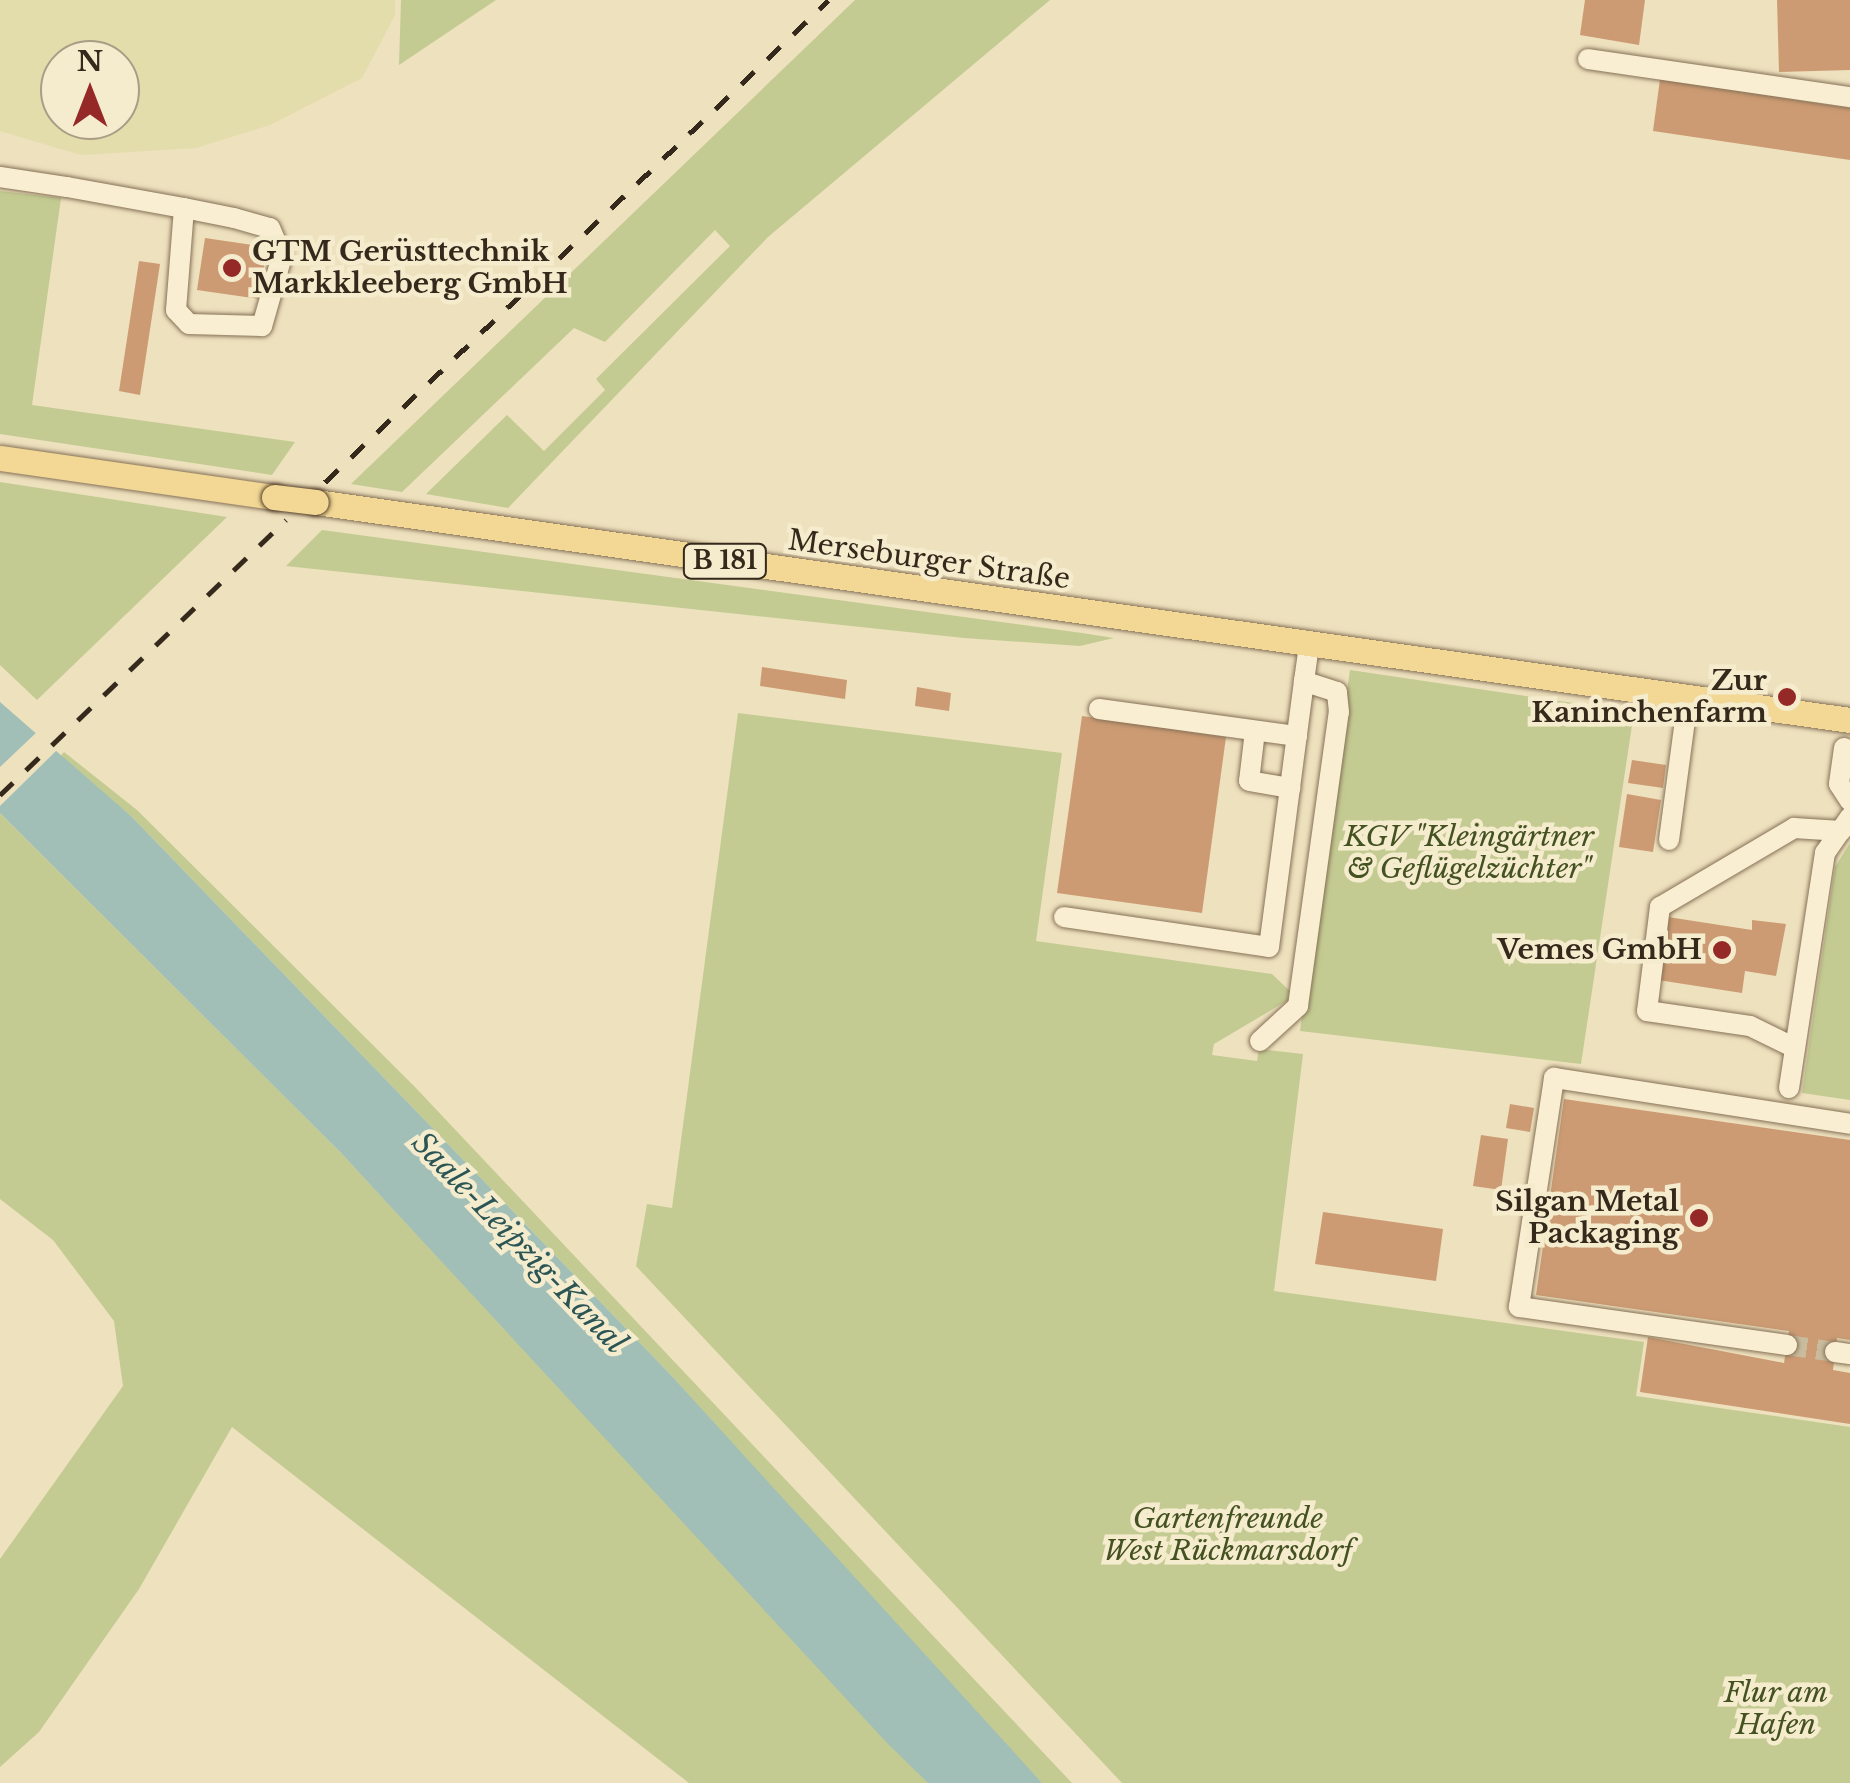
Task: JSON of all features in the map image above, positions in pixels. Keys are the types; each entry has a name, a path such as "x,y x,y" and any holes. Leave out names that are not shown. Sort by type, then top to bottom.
{"main road":[{"name":"Merseburger Straße","path":"0,458 1850,720"}],"street":[{"path":"1588,59 1850,97"},
{"path":"0,177 184,208 280,237 273,312 262,326 188,324 176,310 184,208"},
{"path":"1064,916 1269,947 1309,644"},
{"path":"1260,1041 1298,1006 1339,712 1337,692 1304,681"},
{"path":"1669,840 1688,697"},
{"path":"1099,709 1297,736"},
{"path":"1256,731 1249,782 1290,788"},
{"path":"1844,748 1838,784 1850,801"},
{"path":"1789,1088 1826,854 1845,824"},
{"path":"1795,1048 1750,1026 1648,1011 1660,907 1794,828 1845,824"},
{"path":"1787,1345 1519,1307 1554,1078 1850,1124"}],"shaded area":[{"path":"0,0 395,0 395,15 362,78 270,125 196,148 81,155 0,131"}],"green space":[{"path":"401,0 496,0 399,65"},
{"path":"855,0 1050,0 768,237 508,508 426,494 507,415 544,451 605,390 596,379 730,246 715,230 605,342 574,328 402,492 351,484"},
{"path":"0,191 61,198 32,405 295,442 272,475 0,434"},
{"path":"0,482 227,517 37,700 0,665"},
{"path":"322,530 1114,638 1080,646 964,638 286,566"},
{"name":"KGV \"Kleingärtner & Geflügelzüchter\"","path":"1350,670 1634,712 1581,1064 1300,1031"},
{"name":"Gartenfreunde West Rückmarsdorf","path":"738,713 1062,753 1036,941 1272,974 1295,996 1214,1044 1212,1055 1257,1061 1259,1049 1303,1054 1274,1291 1644,1342 1636,1396 1850,1427 1850,1783 1122,1783 636,1266 647,1204 672,1208"},
{"path":"64,752 137,810 414,1086 1072,1783 1042,1783 949,1688 669,1373 132,817 59,758"},
{"path":"0,813 341,1153 928,1783 689,1783 232,1427 139,1589 39,1732 0,1767 0,1559 123,1386 114,1321 53,1240 0,1199"},
{"path":"1850,843 1850,1100 1802,1093 1835,867"}],"water":[{"name":"Saale-Leipzig-Kanal","path":"0,702 132,817 669,1373 1042,1783 928,1783 887,1743 341,1153 0,813"}],"pier":[{"path":"38,731 57,750 0,806 0,767"}],"building":[{"path":"1585,0 1645,0 1639,45 1580,35"},
{"path":"1777,0 1850,0 1850,70 1779,72"},
{"path":"1660,79 1850,108 1850,160 1653,131"},
{"name":"GTM Gerüsttechnik Markkleeberg GmbH","path":"205,238 267,247 259,299 197,290"},
{"path":"139,261 160,264 140,395 119,391"},
{"path":"762,667 847,680 845,699 760,686"},
{"path":"917,687 951,693 949,711 915,706"},
{"path":"1082,716 1226,737 1202,913 1057,893"},
{"path":"1632,760 1666,765 1663,788 1628,783"},
{"path":"1627,794 1661,800 1653,852 1619,847"},
{"name":"Vemes GmbH","path":"1668,917 1752,930 1752,920 1786,924 1776,976 1745,971 1742,993 1658,980"},
{"name":"Silgan Metal Packaging","path":"1564,1099 1850,1140 1850,1340 1837,1338 1833,1370 1850,1373 1850,1424 1640,1392 1648,1337 1784,1363 1789,1331 1536,1295"},
{"path":"1510,1104 1534,1108 1530,1132 1506,1128"},
{"path":"1481,1135 1508,1139 1501,1190 1473,1186"},
{"path":"1323,1212 1443,1229 1436,1281 1315,1264"}],"tunnel":[{"path":"1787,1345 1835,1352"}],"railway":[{"path":"325,482 829,0"},
{"path":"0,795 286,520"}],"place":[{"name":"GTM Gerüsttechnik Markkleeberg GmbH","path":"232,268"},
{"name":"Zur Kaninchenfarm","path":"1787,697"},
{"name":"Vemes GmbH","path":"1722,950"},
{"name":"Silgan Metal Packaging","path":"1699,1218"}],"park label":[{"name":"Flur am Hafen","path":"1776,1709"}]}
